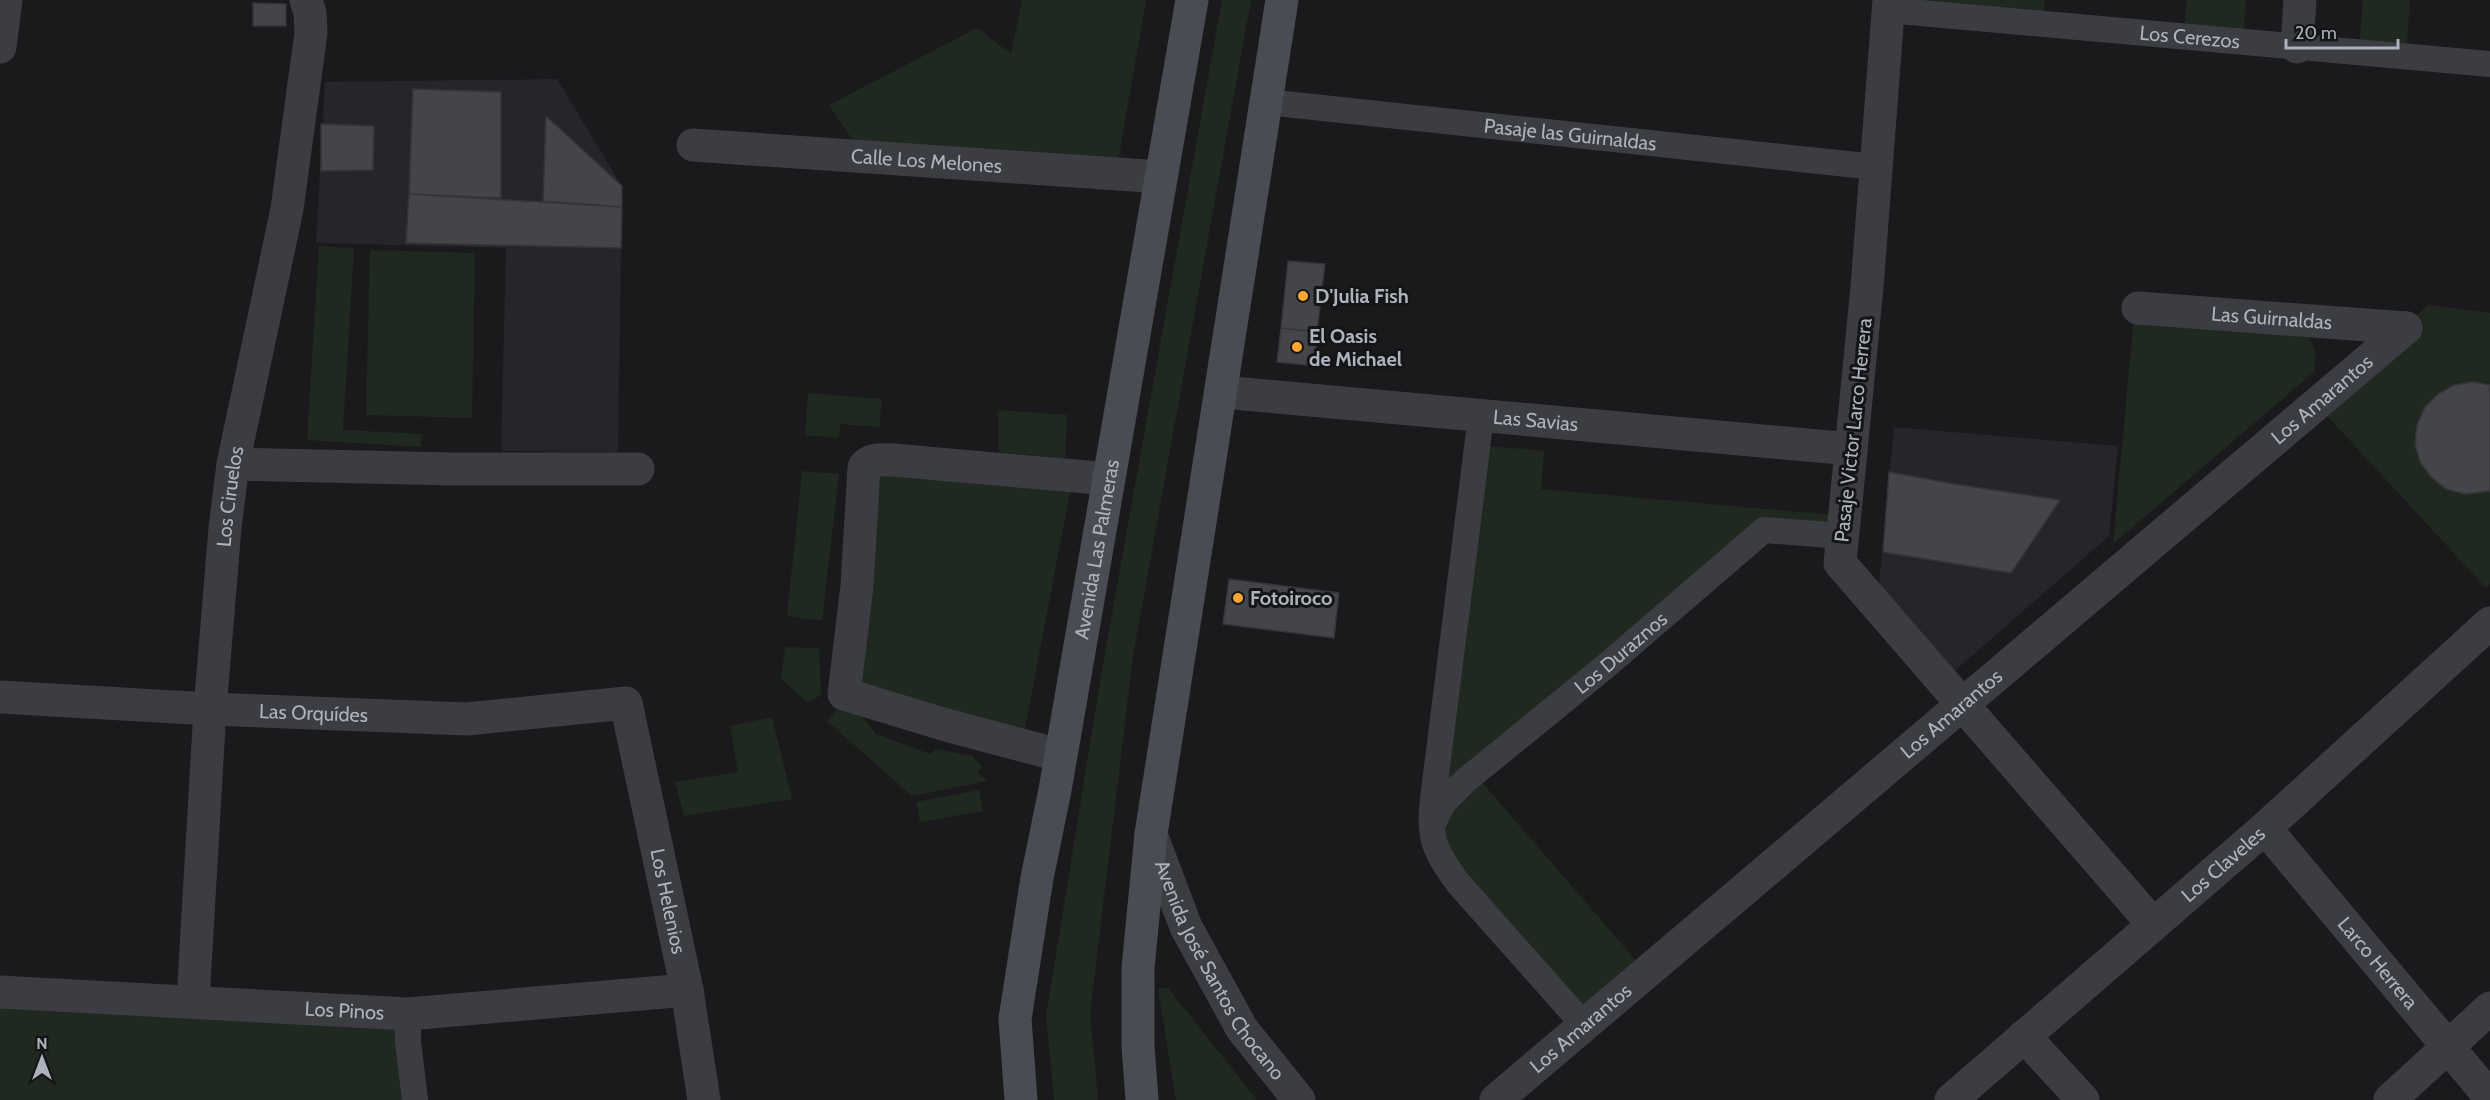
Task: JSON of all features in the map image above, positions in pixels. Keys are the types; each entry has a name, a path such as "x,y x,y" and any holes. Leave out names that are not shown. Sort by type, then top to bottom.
{"main road":[{"name":"Avenida Las Palmeras","path":"1021,1100 1015,1019 1037,878 1192,0"},
{"path":"1142,1100 1138,1046 1138,969 1151,834 1282,0"}],"street":[{"path":"0,47 6,0"},
{"name":"Los Ciruelos","path":"193,1001 210,709 225,528 233,464 287,209 311,33 310,13 306,0"},
{"path":"2297,46 2300,0"},
{"name":"Los Cerezos","path":"1888,5 2490,64"},
{"name":"Pasaje Victor Larco Herrera","path":"1888,5 1867,287 1839,563 2152,923"},
{"name":"Pasaje las Guirnaldas","path":"1266,102 1875,167"},
{"name":"Calle Los Melones","path":"693,145 1161,177"},
{"name":"Las Guirnaldas","path":"2138,308 2406,328"},
{"name":"Los Amarantos","path":"1496,1100 2406,328"},
{"name":"Las Savias","path":"1222,392 1851,449"},
{"path":"1481,416 1432,799 1431,833 1441,860 1458,883 1584,1026"},
{"path":"1059,755 946,726 844,694 856,586 864,467 868,462 875,460 893,460 1109,479"},
{"path":"233,464 638,469"},
{"name":"Los Duraznos","path":"1431,833 1443,802 1465,781 1606,666 1764,530 1842,536"},
{"name":"Los Claveles","path":"1951,1100 2152,923 2265,828 2490,622"},
{"name":"Las Orquídes","path":"0,697 210,709 467,719 626,703"},
{"name":"Los Helenios","path":"626,703 687,990 704,1100"},
{"name":"Larco Herrera","path":"2265,828 2490,1097"},
{"name":"Avenida José Santos Chocano","path":"1151,834 1186,927 1242,1029 1299,1100"},
{"name":"Los Pinos","path":"0,992 408,1014 687,990"},
{"path":"2390,1100 2490,1008"},
{"path":"408,1014 408,1041 415,1100"},
{"path":"2024,1036 2083,1100"}],"shaded area":[{"path":"557,79 622,186 618,452 501,451 506,248 316,243 325,82"},
{"path":"1894,427 2118,446 2109,536 1951,674 1879,585"}],"green space":[{"path":"1022,0 1146,0 1118,162 856,145 829,105 977,28 1011,54"},
{"path":"1222,0 1251,0 1133,656 1090,1014 1098,1100 1054,1100 1046,1016 1104,658"},
{"path":"1889,0 2045,0 2043,25"},
{"path":"2187,0 2246,0 2243,43 2183,38"},
{"path":"2363,0 2410,0 2406,57 2359,52"},
{"path":"319,246 354,248 343,430 422,434 421,447 307,440"},
{"path":"370,250 475,253 472,418 366,415"},
{"path":"2428,305 2490,313 2490,584 2486,588 2319,407"},
{"path":"2134,315 2301,330 2313,345 2315,365 2314,372 2113,544"},
{"path":"808,393 882,399 879,427 840,424 839,438 805,435"},
{"path":"998,410 1067,415 1065,459 999,452"},
{"path":"1478,445 1544,451 1541,489 1844,516 1842,536 1764,530 1474,773 1646,972 1584,1025 1458,883 1431,810"},
{"path":"864,467 1073,476 1022,745 844,694"},
{"path":"802,471 839,474 822,621 787,616"},
{"path":"785,647 819,648 821,695 808,703 781,679"},
{"path":"839,707 863,717 876,734 930,754 936,749 972,756 982,767 977,772 987,781 912,796 827,721"},
{"path":"772,717 792,799 684,816 675,782 738,772 730,726"},
{"path":"979,790 983,811 920,822 916,802"},
{"path":"1168,988 1257,1100 1176,1100 1158,989"},
{"path":"0,1002 400,1024 409,1100 0,1100"}],"building":[{"path":"253,3 286,4 286,26 253,26"},
{"path":"413,89 501,92 501,198 409,194"},
{"path":"546,116 622,186 622,207 543,201"},
{"path":"321,124 374,126 373,170 321,171"},
{"path":"409,194 622,207 621,248 406,243"},
{"name":"D'Julia Fish","path":"1288,261 1325,264 1317,332 1281,328"},
{"name":"El Oasis de Michael","path":"1281,328 1317,332 1315,366 1277,362"},
{"path":"2473,382 2490,385 2490,491 2465,494 2446,489 2431,477 2420,462 2415,444 2417,425 2425,407 2438,394 2454,385"},
{"path":"1889,472 2060,500 2011,573 1883,552"},
{"path":"1229,579 1339,593 1334,638 1223,624"}],"place":[{"name":"D'Julia Fish","path":"1303,296"},
{"name":"El Oasis de Michael","path":"1297,347"},
{"name":"Fotoiroco","path":"1238,598"}]}
